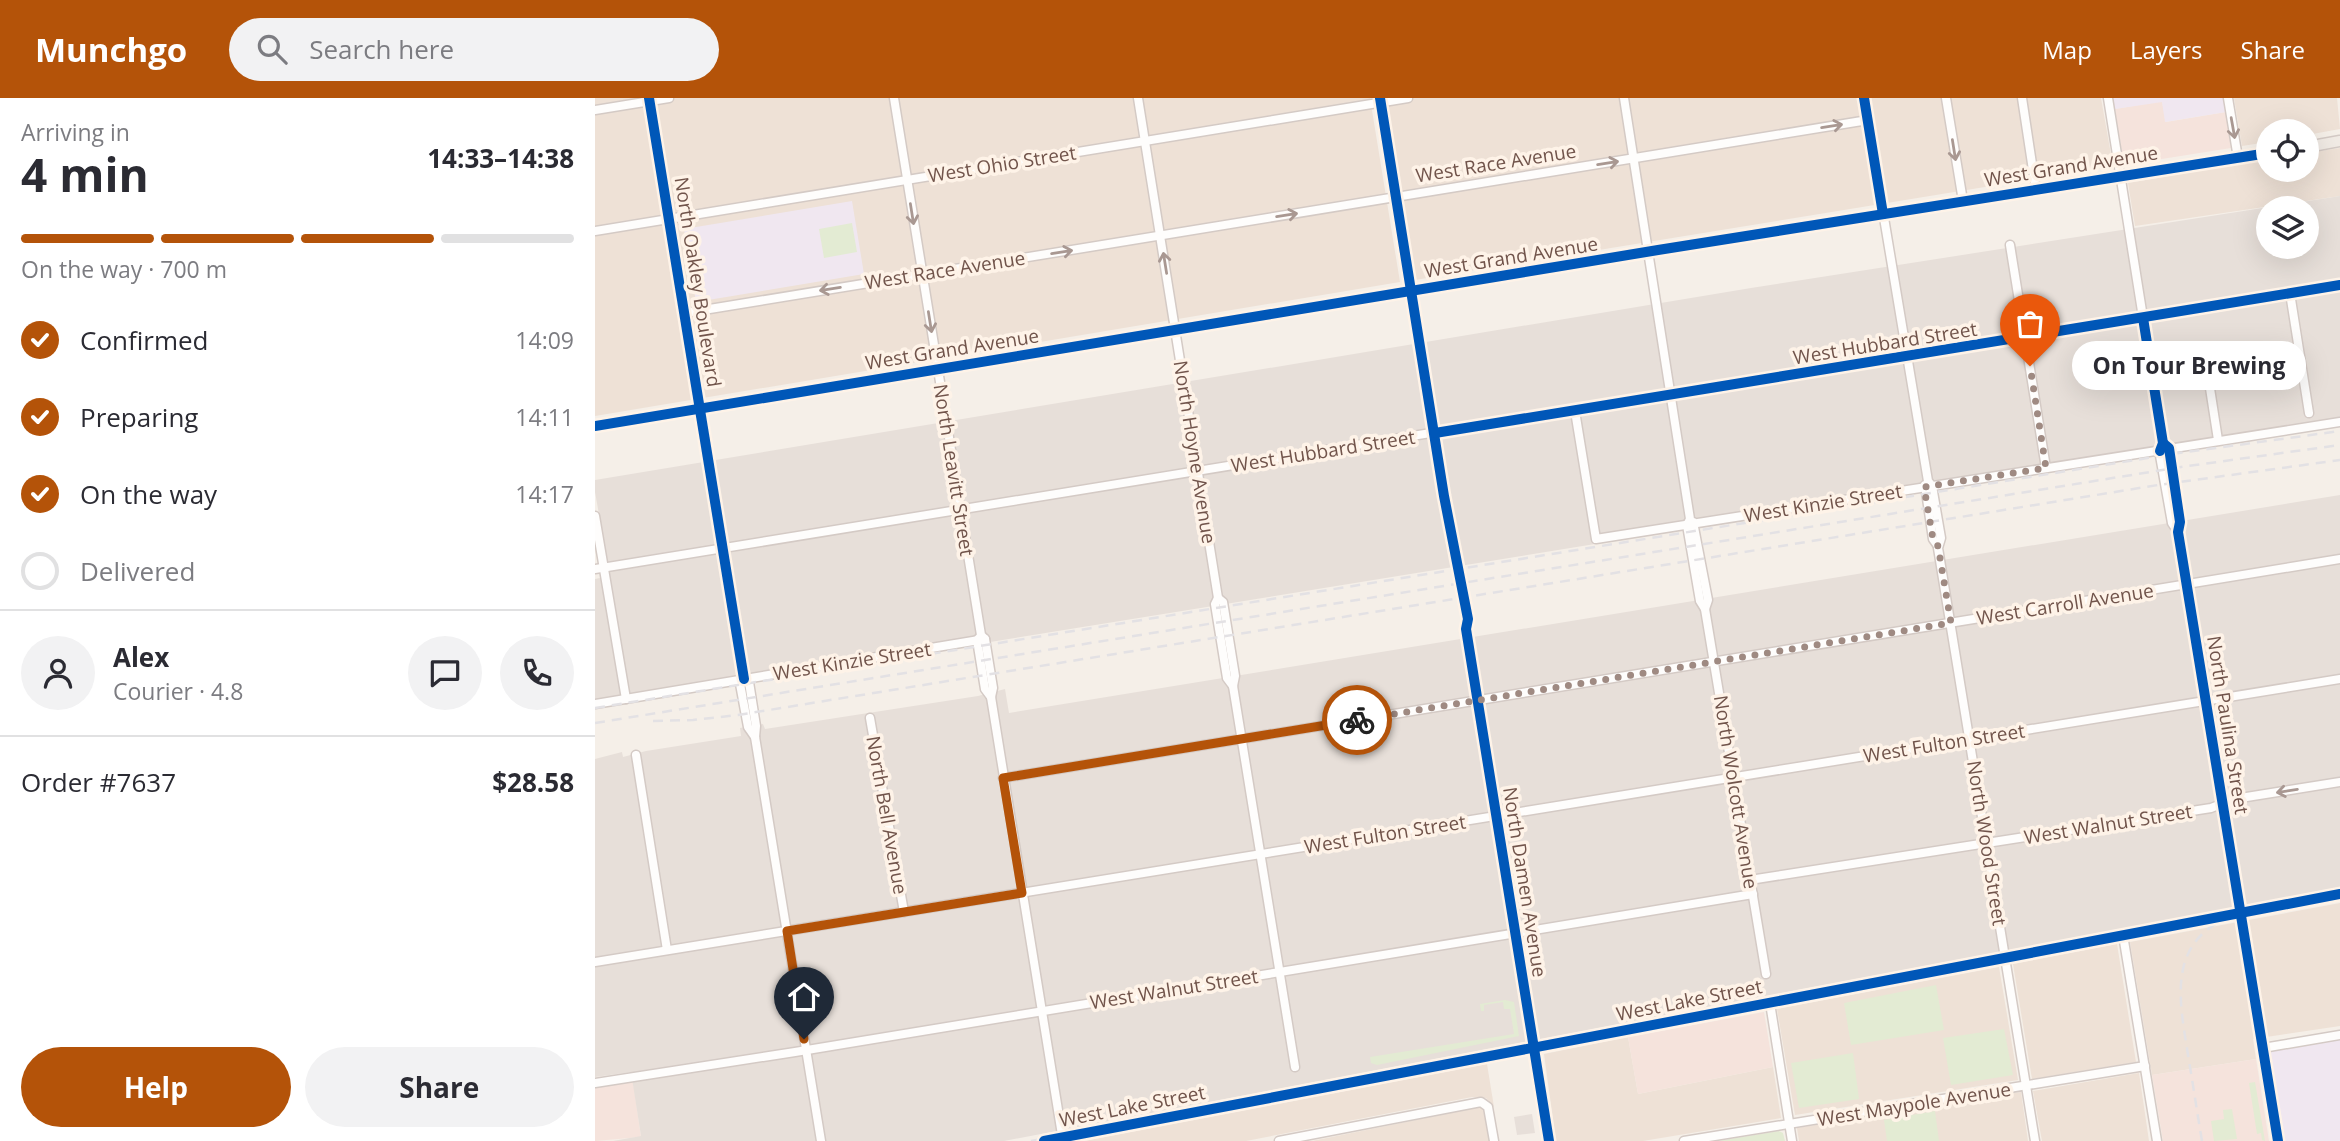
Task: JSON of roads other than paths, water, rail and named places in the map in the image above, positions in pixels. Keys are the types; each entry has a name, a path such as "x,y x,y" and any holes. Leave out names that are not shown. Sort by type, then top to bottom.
{"main road":[{"name":"North Damen Avenue","path":"1380,100 1455,557 1458,561 1468,620 1466,629 1549,1141"},
{"path":"2319,145 2340,141"},
{"name":"West Grand Avenue","path":"595,426 2256,155"},
{"name":"West Lake Street","path":"1044,1141 2340,894"}],"street":[{"path":"595,110 669,98"},
{"name":"North Leavitt Street","path":"894,98 981,638 993,688 991,697 1003,778 1063,1139"},
{"name":"North Hoyne Avenue","path":"1138,98 1218,598 1215,604 1227,678 1233,686 1242,738 1295,1067"},
{"name":"West Ohio Street","path":"595,231 1380,100 1408,98"},
{"name":"North Wolcott Avenue","path":"1624,98 1691,523 1708,600 1706,609 1714,662 1766,974"},
{"name":"North Wood Street","path":"1864,98 1928,485 1933,539 1938,546 2035,1141"},
{"path":"1946,98 1963,201"},
{"path":"2022,98 2036,190"},
{"name":"North Paulina Street","path":"2108,98 2164,447 2172,523 2178,532 2187,584 2278,1141"},
{"path":"2228,98 2238,158"},
{"name":"North Oakley Boulevard","path":"650,100 744,679 749,682 757,726 755,737 821,1141"},
{"name":"West Race Avenue","path":"685,313 1868,120"},
{"path":"2010,245 2046,468"},
{"name":"West Hubbard Street","path":"599,568 2340,285"},
{"path":"2290,293 2309,413"},
{"path":"2205,356 2218,440"},
{"name":"West Kinzie Street","path":"1575,411 1596,539 2164,447 2340,422"},
{"path":"595,516 599,568 627,699"},
{"name":"West Carroll Avenue","path":"1003,778 2340,559"},
{"name":"West Kinzie Street","path":"595,704 981,638"},
{"name":"West Fulton Street","path":"595,962 2340,679"},
{"name":"North Bell Avenue","path":"870,718 904,912"},
{"path":"636,755 667,950"},
{"name":"West Walnut Street","path":"1750,880 2197,810 2234,799 2340,782"},
{"name":"West Walnut Street","path":"595,1083 1753,894"},
{"path":"2123,935 2157,1141"},
{"path":"1770,1003 1792,1141"},
{"path":"2263,1048 2340,1035"},
{"name":"West Maypole Avenue","path":"1684,1141 2145,1066"},
{"path":"1279,1141 1305,1139 1479,1102 1488,1107 1494,1141"}],"railway":[{"path":"595,708 2179,453 2340,431"},
{"path":"595,723 2181,467 2340,445"},
{"path":"653,721 738,715 2158,485 2340,460"},
{"path":"1031,1141 2340,892"},
{"path":"2202,1141 2182,1015 2182,977 2194,943 2207,930 2227,918"}],"place":[{"name":"On Tour Brewing","path":"2030,366"}]}
